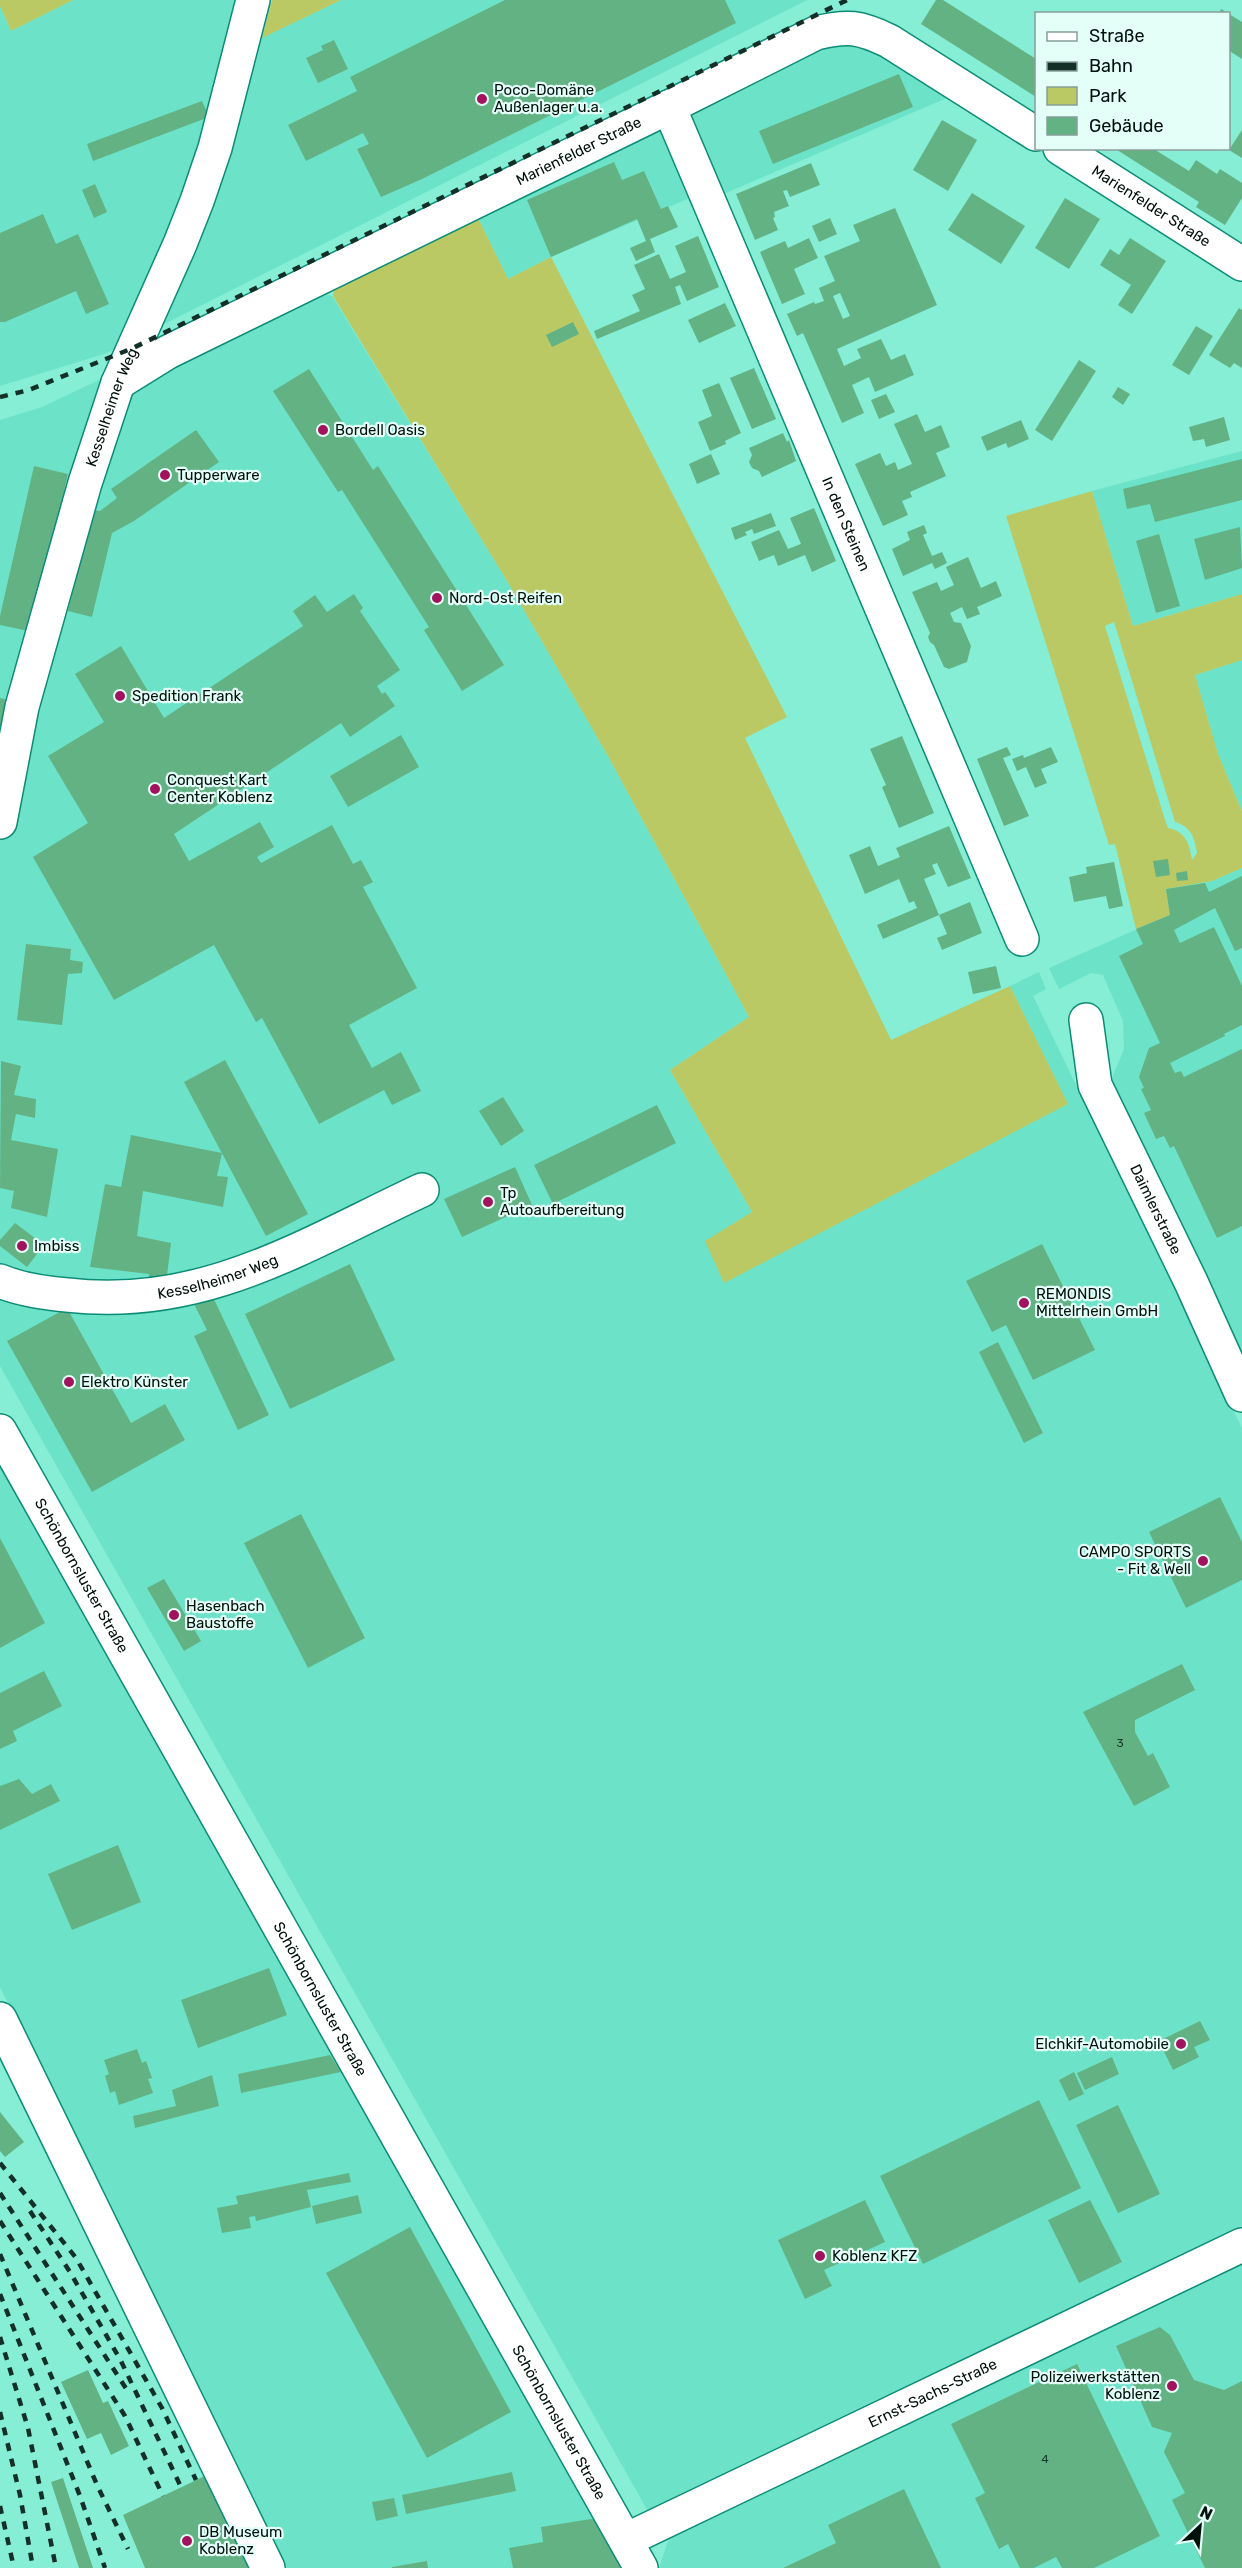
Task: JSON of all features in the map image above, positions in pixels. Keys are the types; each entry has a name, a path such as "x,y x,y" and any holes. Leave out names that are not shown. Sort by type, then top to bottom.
{"street":[{"name":"Kesselheimer Weg","path":"0,822 22,707 85,483 118,383 197,201 215,148 253,0"},
{"name":"Marienfelder Straße","path":"118,383 168,352 816,33 840,27 866,30 889,41 1035,133"},
{"name":"In den Steinen","path":"669,107 1022,939"},
{"name":"Marienfelder Straße","path":"1063,150 1242,264"},
{"name":"Daimlerstraße","path":"1086,1020 1095,1085 1191,1282 1242,1395"},
{"name":"Kesselheimer Weg","path":"0,1281 14,1287 80,1297 115,1298 190,1290 268,1263 422,1190"},
{"name":"Schönbornsluster Straße","path":"0,1431 633,2554"},
{"path":"0,2019 268,2568"},
{"name":"Ernst-Sachs-Straße","path":"633,2554 1242,2245"}],"shaded area":[{"path":"73,0 259,0 262,37 341,0 807,0 107,353 0,386 0,6 11,31"},
{"path":"827,39 858,40 956,94 719,196 689,122 691,106"},
{"path":"666,124 699,194 551,257 508,279 476,214"},
{"path":"320,292 332,296 510,586 609,758 749,1017 670,1070 752,1212 1068,1104 1010,986 1039,972 1046,989 1033,996 1242,1428 1242,2226 834,2420 649,2513 0,1366 0,420 42,407 101,379 125,390"},
{"path":"1242,451 1242,594 1133,626 1092,491"},
{"path":"1242,660 1242,811 1218,754 1195,675"},
{"path":"1242,868 1242,1360 1112,1086 1112,1078 1124,1049 1123,1021 1103,975 1091,973 1059,989 1049,968 1169,915 1166,889 1212,881"},
{"path":"0,1457 625,2568 283,2568 0,1987"},
{"path":"1242,2261 1242,2568 659,2568 668,2541 676,2532"}],"green space":[{"path":"0,0 73,0 11,31 0,6"},
{"path":"272,0 341,0 262,38"},
{"path":"476,214 508,279 551,257 787,717 745,738 891,1040 1010,986 1068,1104 724,1283 705,1241 752,1212 670,1070 749,1017 609,758 510,586 333,296 336,279"},
{"path":"1092,491 1133,626 1242,594 1242,660 1195,675 1218,754 1242,811 1242,868 1212,881 1166,889 1170,915 1136,929 1115,844 1109,845 1006,516","holes":["1114,622 1175,822 1185,827 1193,838 1197,853 1192,860 1186,840 1179,832 1168,828 1166,823 1105,626"]}],"building":[{"name":"Poco-Domäne Außenlager u.a.","path":"505,0 725,0 736,23 422,179 381,197 357,149 369,144 363,133 306,161 288,125 357,91 350,77"},
{"path":"936,0 943,0 1035,58 1035,96 921,24"},
{"path":"1230,15 1242,22 1242,59 1230,51"},
{"path":"334,40 348,69 318,83 306,58 323,50 321,46"},
{"path":"899,74 913,107 773,164 759,131"},
{"path":"202,101 209,117 93,161 87,144"},
{"path":"942,120 977,140 948,191 913,170"},
{"path":"1242,130 1242,158 1229,150"},
{"path":"1117,150 1155,150 1189,171 1196,160 1217,174 1220,169 1242,183 1242,198 1225,225 1196,207 1199,202"},
{"path":"614,162 622,180 644,171 661,209 668,206 678,227 650,239 655,252 636,261 630,248 646,241 637,219 551,257 527,200"},
{"path":"811,163 820,185 790,197 787,190 783,191 789,206 774,212 775,217 773,218 778,230 755,240 736,194"},
{"path":"95,184 107,212 94,218 82,190"},
{"path":"972,193 1025,226 1001,264 948,230"},
{"path":"1065,198 1100,219 1069,269 1035,248"},
{"path":"895,208 937,305 837,349 844,366 861,358 857,349 881,339 891,360 905,354 914,375 875,392 869,377 852,385 864,413 842,423 803,333 797,336 787,314 814,302 815,304 824,301 819,288 835,281 824,256 860,241 853,225","holes":["840,293 850,316 843,319 833,296"]},
{"path":"43,214 56,244 78,234 109,304 86,314 76,291 5,322 0,322 0,233"},
{"path":"830,218 837,234 819,242 812,226"},
{"path":"698,236 719,287 687,301 680,285 675,287 681,304 597,339 594,331 640,311 632,295 645,289 634,265 659,254 670,279 686,272 675,246"},
{"path":"809,238 818,258 794,269 805,294 782,304 760,252 785,241 788,248"},
{"path":"1130,238 1166,261 1132,314 1118,305 1131,285 1100,265 1110,249 1119,255"},
{"path":"725,303 736,326 699,343 688,320"},
{"path":"1239,308 1242,310 1242,368 1234,363 1230,368 1209,355"},
{"path":"573,322 579,334 552,347 546,335"},
{"path":"1196,326 1213,336 1189,375 1172,365"},
{"path":"1079,360 1096,371 1052,441 1035,430"},
{"path":"754,368 776,419 752,429 730,378"},
{"path":"309,369 373,470 378,466 504,665 462,691 424,630 429,627 342,490 338,492 273,391"},
{"path":"719,383 741,433 725,441 726,444 710,451 698,422 712,416 702,390"},
{"path":"1118,387 1130,394 1123,405 1112,397"},
{"path":"886,394 895,412 879,419 871,400"},
{"path":"917,414 925,432 941,425 950,447 936,453 946,476 910,492 912,497 902,501 908,515 883,526 855,464 880,453 886,466 895,462 898,470 912,464 894,424"},
{"path":"1224,417 1230,440 1206,447 1204,439 1193,441 1189,427"},
{"path":"1021,420 1029,439 1008,448 1006,443 987,451 981,437"},
{"path":"196,430 219,462 134,521 112,533 92,617 68,611 93,510 100,511 117,498 111,489"},
{"path":"783,433 787,442 789,440 796,461 762,477 749,462 752,455 749,448"},
{"path":"711,454 720,474 697,484 689,464"},
{"path":"1242,459 1242,500 1155,522 1150,504 1127,509 1123,489"},
{"path":"34,466 68,474 33,632 0,625 0,616"},
{"path":"814,508 836,561 812,572 805,555 778,566 774,555 759,561 751,542 779,530 788,549 801,544 790,518"},
{"path":"771,513 776,526 754,534 752,529 745,532 747,535 735,540 731,528"},
{"path":"924,525 927,533 923,535 932,556 942,552 947,563 935,569 932,563 903,576 892,549 910,540 907,532"},
{"path":"1240,527 1242,568 1205,580 1194,539"},
{"path":"1159,534 1180,606 1156,613 1136,541"},
{"path":"968,557 981,588 996,581 1002,596 977,607 980,614 967,619 962,607 950,613 954,622 961,623 971,646 967,662 949,669 944,667 934,645 930,642 928,637 930,633 912,592 937,582 941,591 954,585 946,567"},
{"path":"354,594 363,608 360,611 400,670 377,686 382,694 385,692 395,706 350,737 341,723 174,834 189,861 260,822 274,847 257,857 261,863 332,825 353,864 361,860 373,882 363,887 417,988 349,1025 372,1068 401,1052 421,1091 392,1105 384,1090 319,1124 262,1018 256,1022 214,945 114,1000 33,857 88,823 48,756 104,722 75,674 121,646 164,718 303,626 293,611 315,595 327,612"},
{"path":"0,698 11,701 0,740"},
{"path":"401,735 419,767 348,807 330,776"},
{"path":"902,736 934,813 899,828 882,787 886,785 870,749"},
{"path":"1007,747 1011,755 1003,758 1029,816 1004,826 977,759"},
{"path":"1051,747 1058,762 1041,769 1047,783 1035,788 1026,767 1017,771 1012,759 1023,755 1024,758"},
{"path":"949,826 971,878 948,887 937,863 932,865 936,874 924,879 939,915 883,939 877,925 917,908 914,901 909,903 899,879 865,894 849,855 870,846 878,866 900,857 896,848"},
{"path":"1168,859 1170,875 1156,877 1153,861"},
{"path":"1114,862 1123,906 1109,909 1106,896 1074,902 1069,877 1087,873 1086,867"},
{"path":"1187,871 1188,880 1177,881 1176,873"},
{"path":"1242,876 1242,948 1235,951 1215,908 1174,930 1180,943 1214,927 1242,986 1242,1025 1170,1063 1175,1073 1181,1071 1184,1077 1242,1049 1242,1226 1217,1238 1174,1146 1170,1148 1164,1136 1156,1139 1144,1113 1151,1110 1141,1089 1144,1088 1139,1077 1149,1048 1160,1043 1119,956 1143,944 1136,929 1170,915 1166,889 1205,883 1209,892"},
{"path":"970,902 982,933 942,950 937,938 947,934 939,915"},
{"path":"26,944 71,949 70,960 83,962 82,973 68,974 62,1025 17,1020"},
{"path":"996,966 1001,988 973,994 968,972"},
{"path":"225,1060 308,1214 266,1236 184,1082"},
{"path":"1,1061 21,1066 14,1095 36,1099 35,1118 16,1114 11,1140 58,1149 47,1217 11,1208 14,1191 0,1188"},
{"path":"503,1097 524,1131 501,1146 479,1111"},
{"path":"657,1105 676,1143 553,1204 534,1165"},
{"path":"131,1135 222,1153 217,1176 228,1177 223,1207 143,1191 137,1236 171,1243 166,1283 148,1284 149,1274 90,1267 105,1184 121,1187"},
{"name":"Tp Autoaufbereitung","path":"515,1167 532,1205 462,1237 444,1199"},
{"name":"Imbiss","path":"15,1223 44,1245 27,1267 0,1246 0,1240"},
{"name":"REMONDIS Mittelrhein GmbH","path":"1042,1244 1095,1350 1033,1380 1006,1325 992,1332 966,1281"},
{"path":"350,1264 395,1360 290,1409 245,1314"},
{"path":"212,1295 269,1415 238,1430 194,1336 207,1330 194,1304"},
{"name":"Elektro Künster","path":"67,1308 131,1423 165,1404 185,1440 92,1492 7,1341"},
{"path":"998,1342 1043,1433 1024,1443 979,1352"},
{"name":"CAMPO SPORTS - Fit & Well","path":"1220,1497 1242,1542 1242,1580 1186,1608 1149,1532"},
{"path":"301,1514 365,1638 308,1668 244,1543"},
{"path":"0,1538 45,1623 0,1648"},
{"name":"Hasenbach Baustoffe","path":"164,1579 201,1641 184,1651 147,1588"},
{"path":"1182,1664 1195,1690 1135,1720 1135,1732 1148,1756 1153,1753 1170,1787 1134,1806 1083,1712"},
{"path":"44,1671 62,1706 13,1731 17,1741 0,1749 0,1693"},
{"path":"19,1779 32,1794 51,1784 60,1801 0,1830 0,1786"},
{"path":"118,1845 141,1902 72,1930 48,1874"},
{"path":"269,1968 287,2015 198,2048 181,2000"},
{"name":"Elchkif-Automobile","path":"1200,2021 1210,2040 1194,2047 1199,2057 1173,2070 1159,2041"},
{"path":"137,2049 142,2063 146,2061 152,2078 148,2079 153,2093 119,2105 115,2091 110,2093 105,2076 109,2074 104,2060"},
{"path":"330,2055 341,2072 241,2093 238,2074"},
{"path":"1112,2057 1119,2074 1085,2090 1077,2073"},
{"path":"1074,2072 1084,2094 1069,2101 1059,2080"},
{"path":"212,2075 219,2106 135,2128 133,2116 176,2106 172,2090"},
{"path":"1039,2100 1081,2188 923,2264 880,2176"},
{"path":"1118,2105 1160,2194 1118,2213 1076,2125"},
{"path":"0,2112 24,2142 5,2157 0,2151"},
{"path":"349,2173 351,2182 307,2190 311,2207 256,2221 255,2216 249,2217 251,2228 222,2233 217,2208 238,2204 236,2196"},
{"path":"358,2195 362,2213 316,2224 312,2206"},
{"name":"Koblenz KFZ","path":"865,2200 885,2242 824,2270 832,2286 805,2299 778,2240"},
{"path":"1090,2200 1122,2262 1079,2283 1048,2220"},
{"path":"410,2227 511,2412 427,2458 326,2273"},
{"path":"1160,2327 1170,2335 1194,2380 1224,2390 1242,2381 1242,2568 1205,2568 1172,2500 1185,2493 1164,2452 1172,2433 1152,2427 1116,2346"},
{"path":"1077,2364 1160,2536 1094,2568 1062,2568 1056,2557 1034,2568 1020,2568 1008,2544 999,2549 975,2498 985,2493 951,2424"},
{"path":"88,2370 103,2403 108,2401 129,2446 111,2455 101,2433 87,2439 61,2382"},
{"path":"512,2472 516,2491 406,2514 402,2495"},
{"name":"DB Museum Koblenz","path":"209,2474 252,2568 145,2568 123,2515"},
{"path":"63,2478 93,2568 79,2568 51,2482"},
{"path":"904,2489 941,2568 783,2568 836,2543 828,2525"},
{"path":"394,2498 398,2516 376,2521 372,2502"},
{"path":"595,2520 622,2568 513,2568 509,2548 543,2542 541,2527"},
{"path":"427,2561 428,2568 392,2568 392,2567"}],"railway":[{"path":"0,397 29,390 133,348 847,0"},
{"path":"0,2163 76,2258 162,2408 196,2480"},
{"path":"0,2193 127,2390"},
{"path":"30,2211 70,2272 121,2361 181,2487"},
{"path":"0,2221 125,2416 163,2496"},
{"path":"0,2254 97,2485 128,2549"},
{"path":"0,2294 80,2496 105,2568"},
{"path":"0,2337 28,2428 56,2568"},
{"path":"0,2412 20,2495 33,2568"},
{"path":"0,2506 14,2568"}],"place":[{"name":"Poco-Domäne Außenlager u.a.","path":"482,99"},
{"name":"Bordell Oasis","path":"323,430"},
{"name":"Tupperware","path":"165,475"},
{"name":"Nord-Ost Reifen","path":"437,598"},
{"name":"Spedition Frank","path":"120,696"},
{"name":"Conquest Kart Center Koblenz","path":"155,789"},
{"name":"Tp Autoaufbereitung","path":"488,1202"},
{"name":"Imbiss","path":"22,1246"},
{"name":"REMONDIS Mittelrhein GmbH","path":"1024,1303"},
{"name":"Elektro Künster","path":"69,1382"},
{"name":"CAMPO SPORTS - Fit & Well","path":"1203,1561"},
{"name":"Hasenbach Baustoffe","path":"174,1615"},
{"name":"Elchkif-Automobile","path":"1181,2044"},
{"name":"Koblenz KFZ","path":"820,2256"},
{"name":"Polizeiwerkstätten Koblenz","path":"1172,2386"},
{"name":"DB Museum Koblenz","path":"187,2541"}]}
